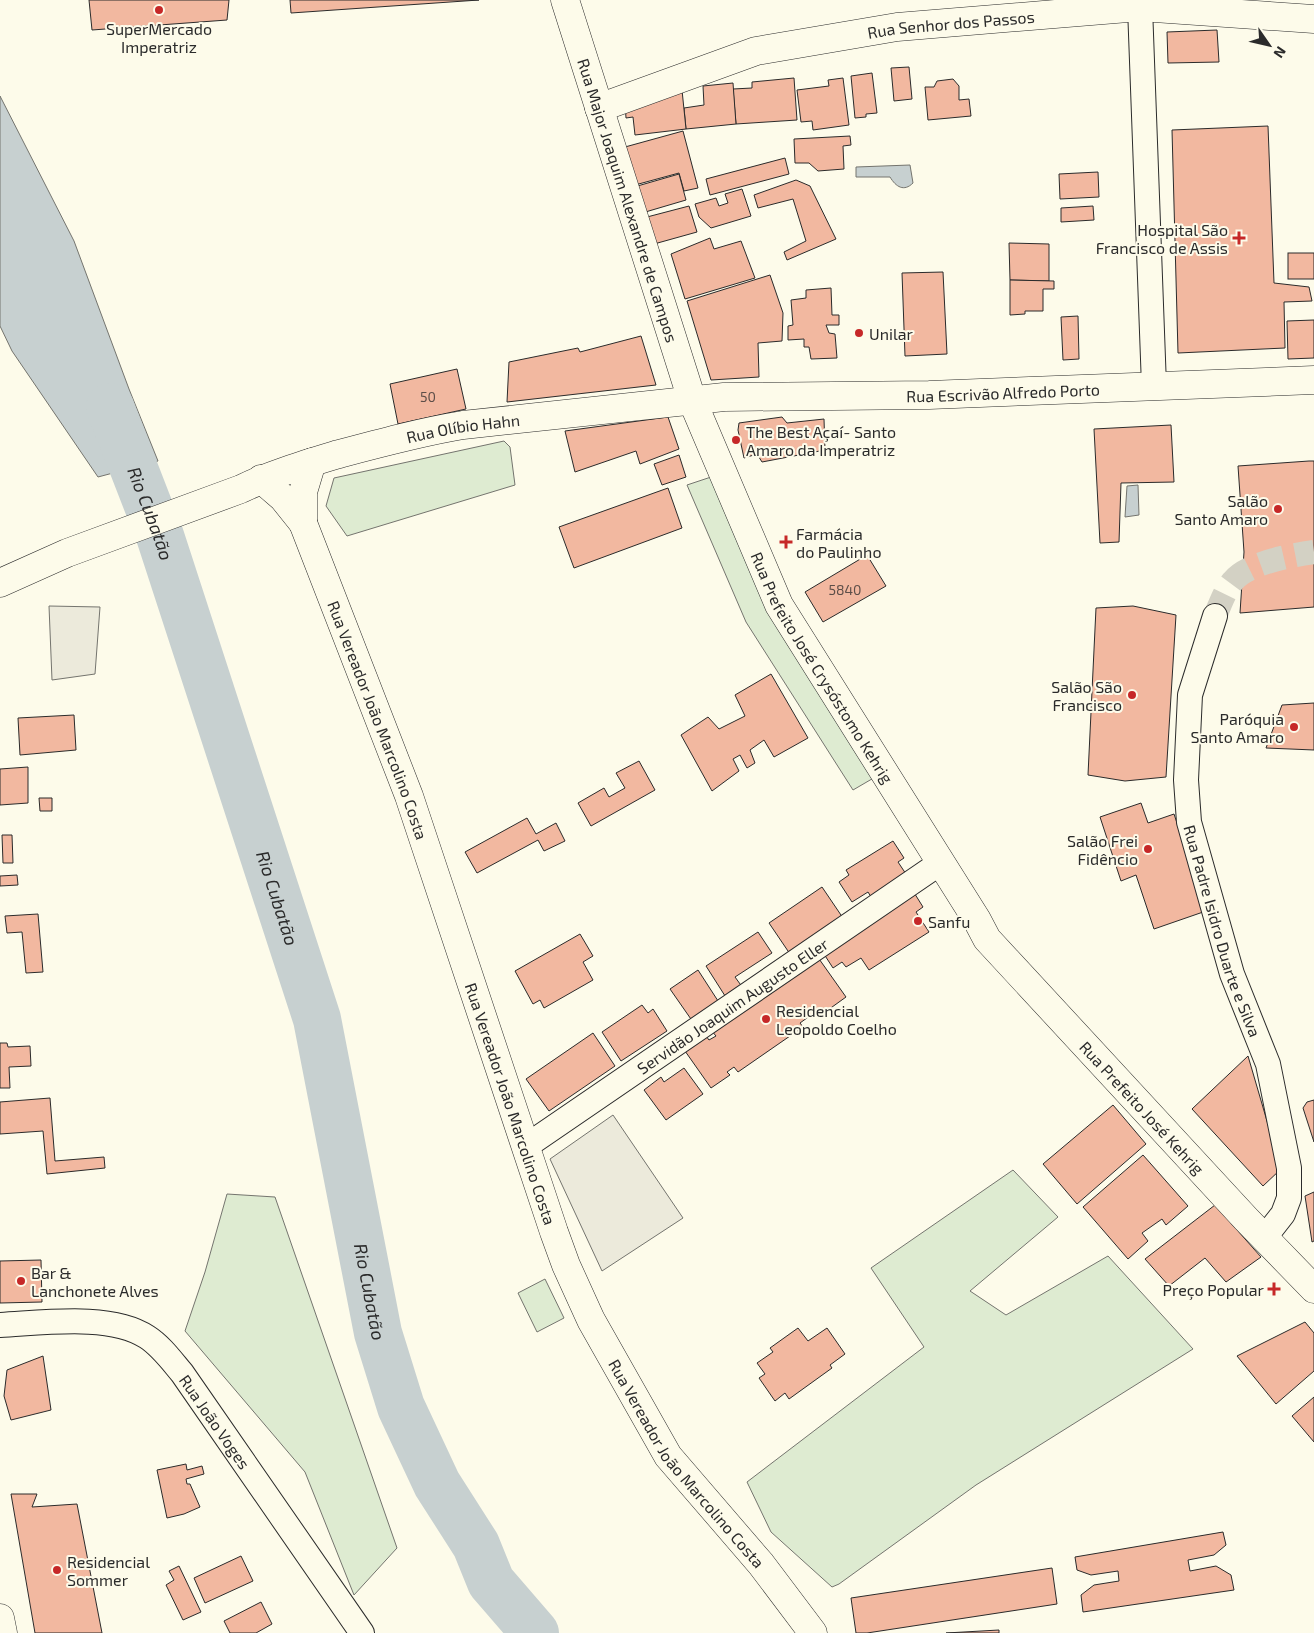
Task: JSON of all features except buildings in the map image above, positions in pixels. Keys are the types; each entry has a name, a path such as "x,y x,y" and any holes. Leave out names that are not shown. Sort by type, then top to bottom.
{"main road":[{"name":"Rua Major Joaquim Alexandre de Campos","path":"565,0 692,400"},
{"name":"Rua Senhor dos Passos","path":"599,108 756,51 897,27 1140,7 1314,18"},
{"name":"Rua Escrivão Alfredo Porto","path":"692,400 724,397 929,395 1314,380"},
{"name":"Rua Olíbio Hahn","path":"0,583 67,553 312,462 408,436 463,425 692,400"},
{"name":"Rua Prefeito José Crysóstomo Kehrig","path":"692,400 779,605 977,920"},
{"name":"Rua Vereador João Marcolino Costa","path":"303,523 303,492 312,462"},
{"name":"Rua Vereador João Marcolino Costa","path":"251,484 283,498 303,523 409,796 566,1265 592,1320 668,1456 761,1564 813,1633"},
{"name":"Rua Prefeito José Kehrig","path":"977,920 987,939 1314,1289"},
{"path":"0,1618 3,1633"}],"street":[{"path":"1140,7 1154,386"},
{"name":"Rua Padre Isidro Duarte e Silva","path":"1215,616 1190,695 1186,780 1189,822 1232,974 1268,1064 1289,1168 1289,1198 1283,1214 1265,1237"},
{"name":"Servidão Joaquim Augusto Eller","path":"525,1147 940,863"},
{"name":"Rua João Voges","path":"0,1325 76,1322 110,1324 146,1336 158,1346 182,1373 362,1633"}],"green space":[{"path":"504,441 510,447 515,485 347,536 326,506 334,478"},
{"path":"714,476 877,776 853,790 746,622 687,485"},
{"path":"1013,1170 1058,1217 970,1291 1006,1315 1108,1256 1193,1349 976,1485 839,1584 832,1587 771,1532 747,1482 924,1347 871,1268"},
{"path":"227,1194 275,1197 397,1548 354,1595 305,1472 185,1331 205,1272"},
{"path":"545,1279 564,1318 537,1332 518,1293"}],"shaded area":[{"path":"0,96 74,241 158,461 98,477 12,351 0,326"},
{"path":"910,165 913,183 903,188 898,186 890,177 856,177 856,167"},
{"path":"1138,485 1139,515 1125,517 1127,486"},
{"path":"49,606 100,607 95,674 52,680"},
{"path":"613,1115 683,1218 602,1271 550,1159"}],"waterway":[{"name":"Rio Cubatão","path":"110,407 160,536 317,1019 378,1333 401,1407 437,1484 476,1545 491,1582 535,1633"}],"tunnel":[{"path":"1215,616 1233,581 1249,569 1271,561 1314,552"}],"place":[{"name":"SuperMercado Imperatriz","path":"159,10"},
{"name":"Hospital São Francisco de Assis","path":"1239,238"},
{"name":"Unilar","path":"859,333"},
{"name":"The Best Açaí- Santo Amaro da Imperatriz","path":"736,440"},
{"name":"Salão Santo Amaro","path":"1278,509"},
{"name":"Farmácia do Paulinho","path":"786,542"},
{"name":"Salão São Francisco","path":"1132,695"},
{"name":"Paróquia Santo Amaro","path":"1294,727"},
{"name":"Salão Frei Fidêncio","path":"1148,849"},
{"name":"Sanfu","path":"918,921"},
{"name":"Residencial Leopoldo Coelho","path":"766,1019"},
{"name":"Bar & Lanchonete Alves","path":"21,1281"},
{"name":"Preço Popular","path":"1274,1289"},
{"name":"Residencial Sommer","path":"57,1570"}]}
